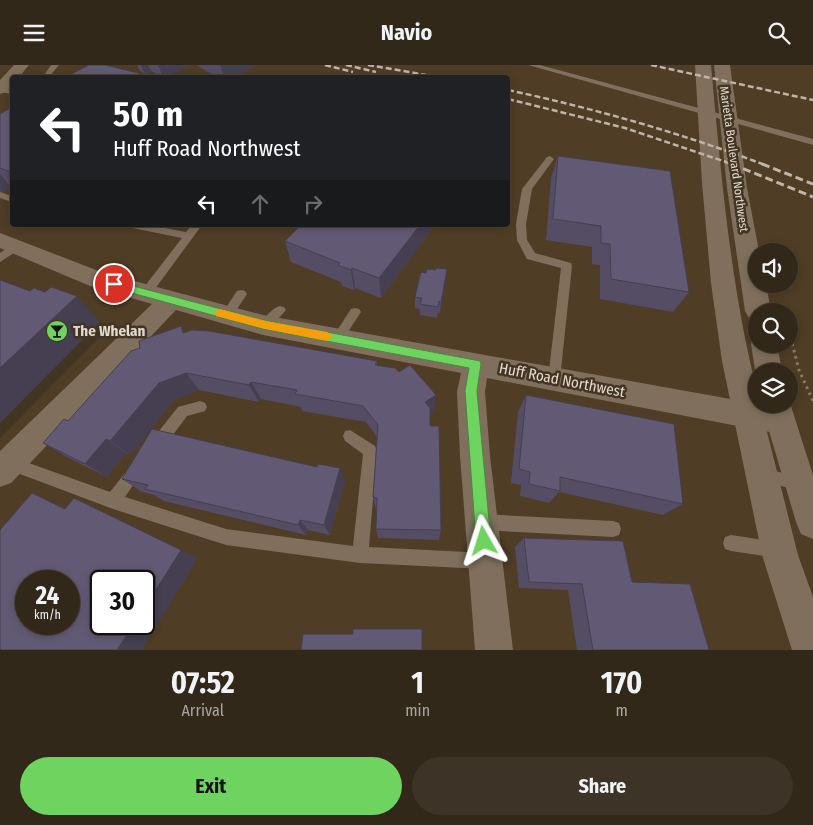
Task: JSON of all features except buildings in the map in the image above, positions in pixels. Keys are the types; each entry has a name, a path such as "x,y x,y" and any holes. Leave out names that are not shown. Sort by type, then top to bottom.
{"main road":[{"path":"703,65 724,185 725,293 750,363"},
{"name":"Marietta Boulevard Northwest","path":"722,65 724,185 756,303"},
{"path":"768,413 762,475 780,551 812,650"},
{"path":"768,413 806,485 813,522"}],"street":[{"path":"13,75 22,65"},
{"path":"0,90 10,79"},
{"name":"Huff Road Northwest","path":"4,245 98,280 158,297 234,305 338,338 554,379 748,410"},
{"path":"4,468 158,297"},
{"path":"476,364 471,391 494,650"}],"lane":[{"path":"48,75 56,65"},
{"path":"532,65 813,142"},
{"path":"550,159 527,189 521,224 522,240 531,257 567,266 554,379"},
{"path":"142,227 189,236"},
{"path":"158,297 189,236 196,227"},
{"path":"338,338 355,312"},
{"path":"113,501 183,411 200,407"},
{"path":"350,436 370,451 360,555"},
{"path":"4,468 226,537 360,555 486,561"},
{"path":"762,475 806,485"},
{"path":"482,522 613,529"},
{"path":"731,543 780,551"}],"path":[{"path":"794,353 799,371 813,401"}],"shaded area":[{"path":"0,65 813,65 813,650 0,650 0,438 111,326 0,286"}],"railway":[{"path":"325,65 353,72"},
{"path":"346,65 376,72"},
{"path":"368,65 426,75"},
{"path":"651,65 813,100"},
{"path":"510,90 638,123 702,142 765,165"},
{"path":"510,99 625,128 735,165"},
{"path":"732,164 813,197"},
{"path":"762,164 813,184"}],"slow traffic":[{"path":"220,313 266,325 327,336"}],"place":[{"name":"The Whelan","path":"57,331"}],"route":[{"path":"114,284 170,301 263,325 476,364 471,391 475,456 484,541"}]}
